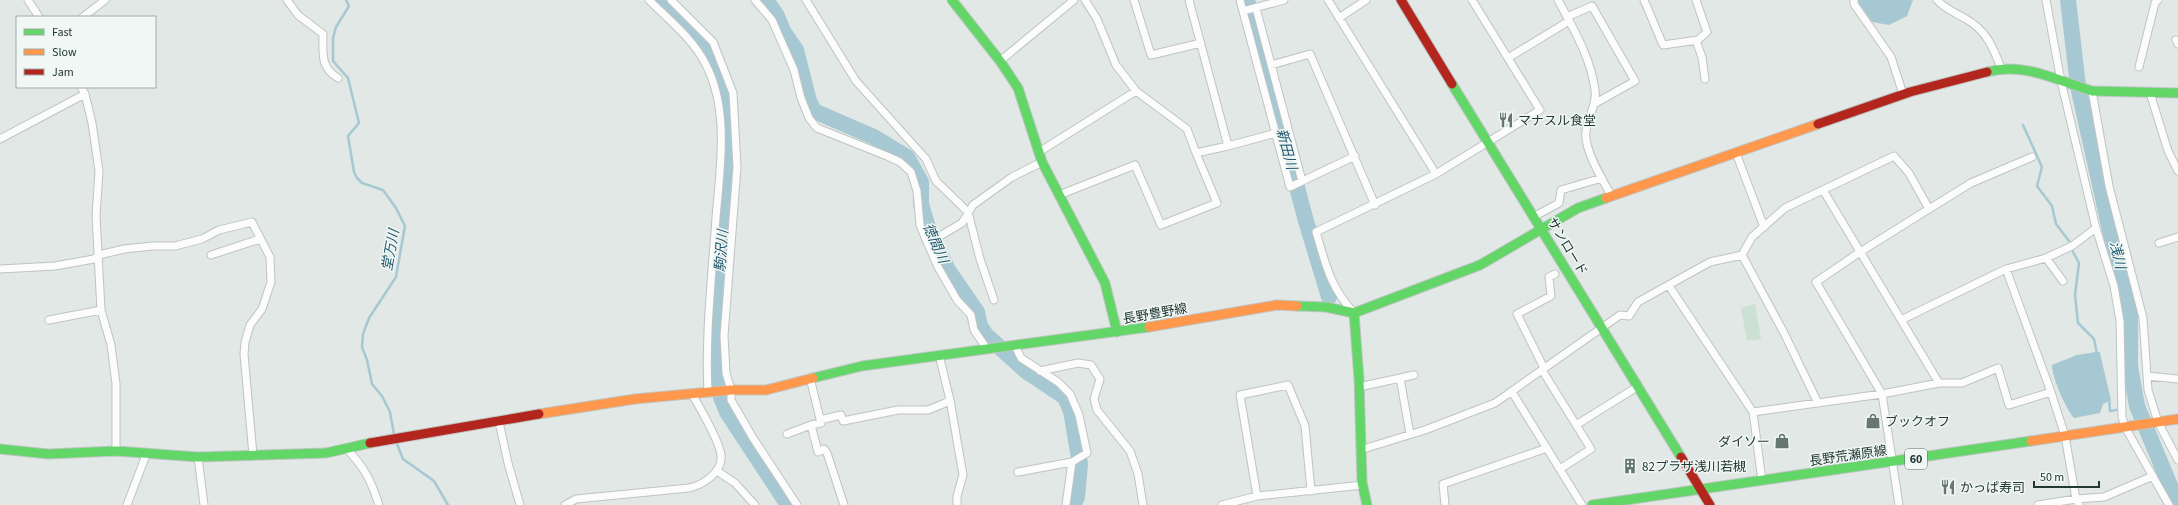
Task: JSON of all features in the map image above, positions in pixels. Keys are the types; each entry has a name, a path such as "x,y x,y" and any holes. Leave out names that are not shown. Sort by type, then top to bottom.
{"street":[{"path":"28,0 38,16"},
{"path":"84,16 105,0"},
{"path":"287,0 298,15 323,34 323,63 331,74 338,78"},
{"path":"649,0 698,50 713,81 718,104 722,143 706,355 710,392"},
{"path":"671,0 713,42 733,93 737,167 724,336 726,373 731,400 753,438 797,505"},
{"path":"755,0 772,20 794,70 803,104 809,118 817,128 900,162 912,172 917,191 920,225 932,241 938,267 957,300 971,315 974,330 991,349"},
{"path":"806,0 856,81 926,159 936,181 968,212 980,259 994,300"},
{"name":"長野豊野線","path":"952,0 1000,61 1018,88 1042,162 1105,284 1116,332 1277,305 1326,307 1354,313"},
{"path":"1000,61 1074,0"},
{"path":"1059,195 1135,165 1161,225 1217,203 1187,129 1136,91 1116,65 1097,19 1085,0"},
{"path":"1134,0 1151,55 1201,43"},
{"path":"1189,0 1228,146"},
{"path":"1240,0 1245,11 1290,187 1355,156"},
{"path":"1245,11 1284,0"},
{"path":"1328,0 1436,174"},
{"path":"1339,18 1366,0"},
{"name":"サンロード","path":"1401,0 1490,142 1601,328 1710,505"},
{"path":"1367,505 1363,486 1360,450 1359,387 1354,313 1341,299 1332,284 1316,232 1376,205 1436,174 1540,110 1472,0"},
{"path":"1558,0 1586,56 1593,76 1596,95 1585,138 1611,195"},
{"path":"1644,0 1663,45 1696,40 1707,32 1696,0"},
{"path":"1854,0 1854,4 1861,15 1891,57 1903,94"},
{"path":"1937,0 1946,8 1976,25 1985,34 1993,46 2000,68"},
{"path":"2046,0 2096,228 2114,286 2120,321 2122,417 2169,505"},
{"path":"2139,67 2155,3 2158,0"},
{"path":"1508,58 1568,19 1592,6 1635,81 1594,104"},
{"path":"1255,8 1302,181"},
{"path":"1696,40 1702,57 1705,78"},
{"path":"1271,65 1310,54 1376,205"},
{"path":"1354,313 1480,265 1578,208 1611,195 1903,94 1989,69 2020,68 2090,91 2178,93"},
{"path":"82,88 85,94 99,171 96,216 101,310 111,345 116,384 116,451"},
{"path":"1039,152 1136,91"},
{"path":"2090,91 2109,186 2143,318 2148,390 2156,422 2178,460"},
{"path":"2150,93 2168,151 2178,171"},
{"path":"0,139 85,94"},
{"path":"1196,153 1276,134"},
{"path":"1736,153 1764,227"},
{"path":"1360,450 1410,434 1495,402 1512,392 1620,315 1629,316 1638,302 1710,262 1742,254 1752,237 1785,208 1894,156 1908,173 1929,209"},
{"path":"1899,505 1882,394 1816,282 1860,252 1971,183 2032,156"},
{"path":"932,241 962,223 973,205 1012,177 1042,162"},
{"path":"1535,216 1559,203 1561,190 1602,178"},
{"path":"1823,190 1939,383"},
{"path":"0,269 55,266 94,259 99,255 131,248 175,246 202,239 219,230 252,222 270,257 271,282 262,309 250,325 245,342 244,354 253,455"},
{"path":"1901,320 2006,269 2046,258 2072,246 2096,228"},
{"path":"2159,243 2178,237"},
{"path":"211,255 260,239"},
{"path":"1742,254 1784,333 1818,403"},
{"path":"2046,258 2063,281"},
{"path":"2006,269 2052,392 2065,436 2077,502"},
{"path":"1555,274 1549,277 1552,296 1517,314 1543,369 1591,449 1560,469"},
{"path":"1669,286 1753,412 1762,481"},
{"path":"49,320 101,310"},
{"path":"0,449 48,454 116,451 198,458 326,453 402,436 499,422 635,399 729,390 766,390 862,366 1116,332"},
{"path":"1012,347 1021,358 1058,382 1070,394 1079,415 1087,452 1073,462 1018,472"},
{"path":"939,355 950,401 963,475 957,496 957,505"},
{"path":"1040,371 1078,363 1092,365 1100,379 1094,399 1097,410 1130,451 1138,474 1143,505"},
{"path":"1753,412 1882,394 1939,383 1962,383 1998,368 2009,405 2052,392"},
{"path":"1359,387 1414,375"},
{"path":"2147,376 2178,379"},
{"path":"810,378 820,420"},
{"path":"1400,378 1410,434"},
{"path":"1257,496 1240,395 1288,385 1305,426 1311,491"},
{"path":"1576,425 1637,387"},
{"path":"1512,392 1582,505"},
{"path":"565,505 576,499 689,488 700,485 717,471 721,456 705,417 692,394"},
{"path":"787,434 820,423 820,420 841,415 843,421 898,410 928,410 950,401"},
{"name":"長野荒瀬原線","path":"1592,505 2178,419"},
{"path":"499,422 508,463 520,505"},
{"path":"811,425 818,452 824,449 827,452 844,505"},
{"path":"346,448 362,465 372,482 379,505"},
{"path":"1446,505 1443,484 1547,448"},
{"path":"127,505 146,454"},
{"path":"198,458 204,505"},
{"path":"1066,505 1073,462"},
{"path":"717,471 735,483 755,505"},
{"path":"2038,505 2077,502 2104,496 2153,476"},
{"path":"1222,505 1257,496 1363,486"}],"green space":[{"path":"1755,304 1761,339 1747,341 1741,308"}],"water":[{"path":"1858,0 1913,0 1907,16 1889,25 1872,22 1859,4"},
{"path":"2100,352 2111,400 2103,404 2100,413 2074,418 2067,408 2060,393 2054,378 2052,365 2077,355"}],"waterway":[{"name":"堂万川","path":"346,0 349,6 336,27 333,38 333,61 348,78 359,123 348,136 354,172 362,183 383,190 396,208 405,226 396,277 369,318 363,334 362,347 367,360 372,384 382,396 390,412 394,434"},
{"name":"駒沢川","path":"662,0 711,53 722,86 727,114 730,144 720,258 720,292 715,338 721,397 727,412 788,505"},
{"name":"徳間川","path":"766,0 777,16 783,31 796,50 809,101 814,111 874,137 907,157 921,182 921,204 929,231 948,270 977,312 980,326 986,335 1026,371 1065,397 1071,411 1080,464 1077,497 1073,505"},
{"name":"新田川","path":"1247,0 1306,221 1329,297"},
{"name":"浅川","path":"2068,0 2078,86 2118,266 2130,306 2130,367 2137,406 2178,505"},
{"path":"2023,125 2042,167 2037,186 2052,206 2056,224 2069,241"},
{"path":"2072,250 2079,263 2075,295 2078,323 2094,339 2097,354"},
{"path":"2109,398 2110,411 2116,410"},
{"name":"浅川","path":"2132,408 2137,406"},
{"name":"堂万川","path":"395,439 403,459 434,481 448,505"}],"traffic: fast":[{"path":"952,0 1000,61 1018,88 1042,162 1105,283 1117,332"},
{"path":"1987,72 2000,69 2026,70 2089,90"},
{"path":"1452,84 1681,457"},
{"path":"2092,91 2178,93"},
{"path":"1297,306 1326,307 1354,313 1480,265 1578,208 1606,198"},
{"path":"1354,313 1359,379 1362,482 1367,505"},
{"path":"813,378 862,366 1149,327"},
{"path":"1592,505 2031,441"},
{"path":"0,449 48,454 116,451 198,457 326,453 370,443"}],"traffic: slow":[{"path":"1606,198 1818,124"},
{"path":"1149,327 1277,305 1297,306"},
{"path":"539,414 635,399 731,390 766,390 813,378"},
{"path":"2031,441 2178,419"}],"traffic: jam":[{"path":"1401,0 1452,84"},
{"path":"1818,124 1910,92 1987,72"},
{"path":"370,443 539,414"},
{"path":"1681,457 1710,505"}],"place":[{"name":"マナスル食堂","path":"1506,120"},
{"name":"ブックオフ","path":"1873,421"},
{"name":"ダイソー","path":"1782,441"},
{"name":"82プラザ浅川若槻","path":"1630,466"},
{"name":"かっぱ寿司","path":"1948,487"}]}
